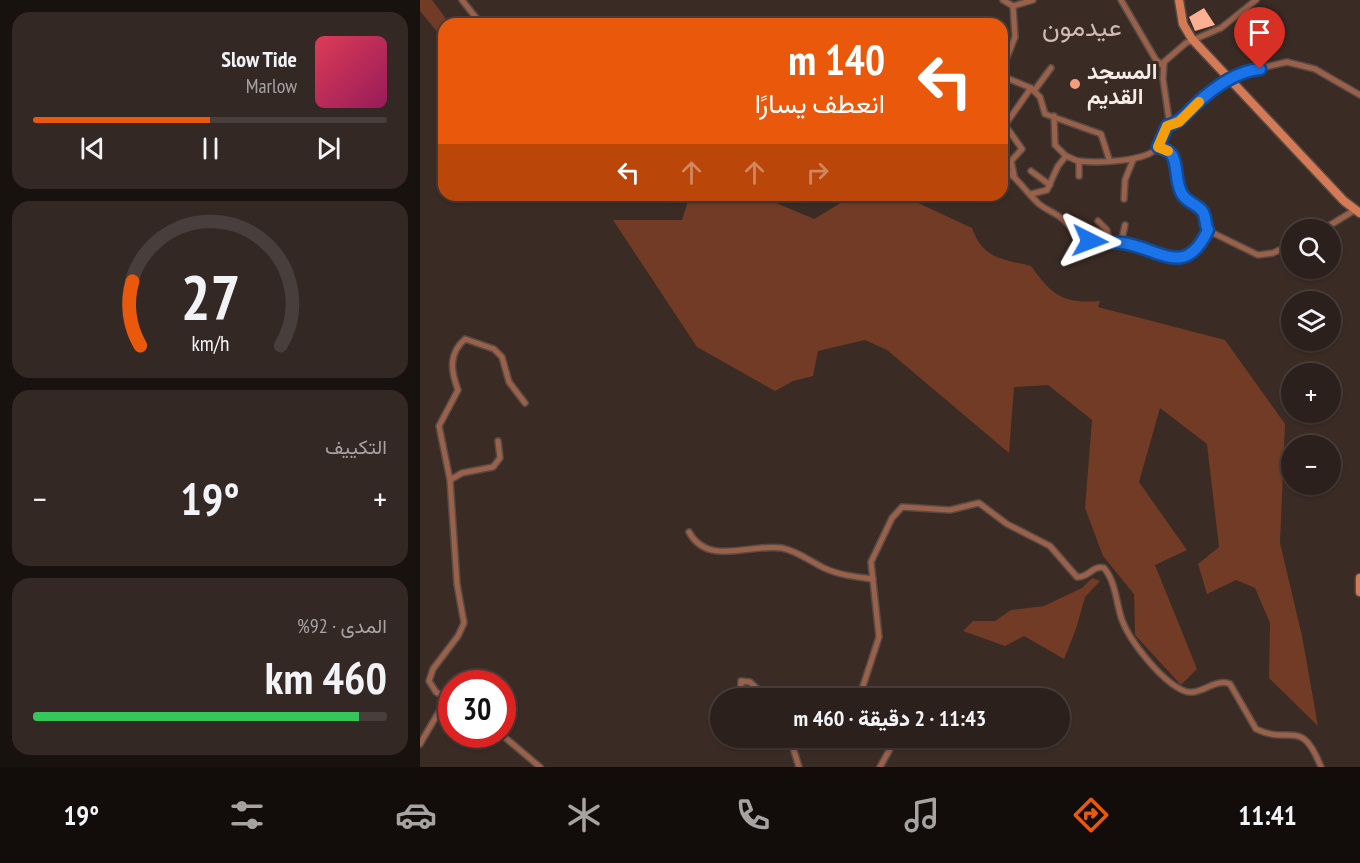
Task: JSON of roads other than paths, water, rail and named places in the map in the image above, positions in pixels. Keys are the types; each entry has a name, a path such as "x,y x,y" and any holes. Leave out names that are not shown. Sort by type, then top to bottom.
{"street":[{"path":"462,0 476,18"},
{"path":"1003,0 1013,6 1033,0"},
{"path":"1121,0 1156,60 1162,65"},
{"path":"1179,0 1183,24 1192,39 1344,201 1358,212 1341,220"},
{"path":"1054,116 1055,145 1066,156 1079,161 1133,160 1149,155 1158,147 1167,126 1162,65 1172,53 1192,39 1221,28 1256,0"},
{"path":"1008,54 1015,36 1013,6"},
{"path":"1167,126 1179,122 1229,79 1247,70 1293,62 1315,69 1360,95"},
{"path":"1008,121 1051,68"},
{"path":"1008,79 1032,90 1040,97 1043,111 1101,134 1109,159"},
{"path":"1008,129 1022,149 1011,161 1014,175"},
{"path":"1158,147 1172,155 1180,190 1187,201 1202,211 1208,230 1258,255 1281,250"},
{"path":"1031,194 1048,188 1058,166 1066,156"},
{"path":"1124,199 1125,180 1133,160"},
{"path":"1078,176 1079,161"},
{"path":"1008,171 1039,204 1086,238 1110,244 1121,243 1161,256 1181,258 1190,255 1198,248 1208,230"},
{"path":"1031,171 1054,195"},
{"path":"1098,221 1107,230 1110,244"},
{"path":"1121,243 1125,225"},
{"path":"438,693 429,681 433,669 458,636 464,622 457,584 450,480 439,426 458,390 450,370 459,344 465,339 494,349 502,357 508,382 525,403"},
{"path":"450,480 462,473 493,467 500,458 498,441"},
{"path":"863,688 879,644 872,558 899,508 914,506 950,510 973,503 984,504 1006,524 1050,546 1077,577 1083,577 1096,567 1104,568 1110,576 1122,620 1133,643 1177,687 1193,693 1220,682 1230,684 1256,729 1301,737 1314,747 1321,767"},
{"path":"689,532 694,542 717,552 754,547 783,548 826,569 851,577 873,579"},
{"path":"1360,578 1360,592"},
{"path":"741,688 741,681 750,682 756,688"},
{"path":"420,744 438,717"},
{"path":"516,747 540,767"},
{"path":"793,748 799,767"},
{"path":"880,767 890,748"}],"place":[{"name":"المسجد القديم","path":"1075,84"}],"district":[{"name":"عيدمون","path":"1082,27"}]}
